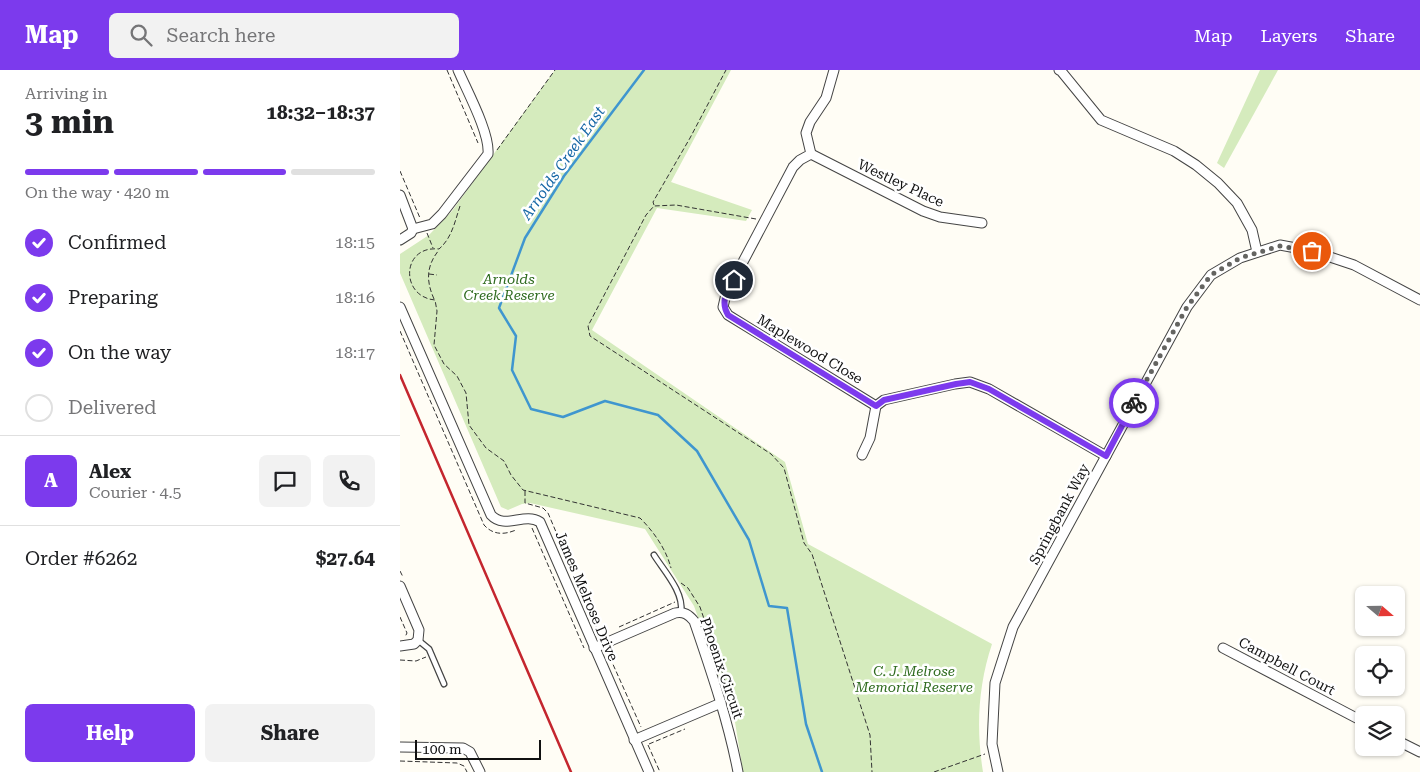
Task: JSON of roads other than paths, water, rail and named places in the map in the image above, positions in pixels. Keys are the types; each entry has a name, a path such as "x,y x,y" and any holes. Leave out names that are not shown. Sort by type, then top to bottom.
{"street":[{"path":"400,240 414,229 432,224 442,214 488,154 492,152 458,70"},
{"path":"812,154 806,133 810,122 826,98 834,70"},
{"path":"1059,70 1101,120 1174,151 1196,165 1218,183 1237,203 1252,230 1257,252"},
{"name":"Maplewood Close","path":"812,154 800,160 793,168 726,294 723,307 728,315 876,406"},
{"name":"Westley Place","path":"812,154 923,212 940,218 982,223"},
{"path":"400,195 414,229"},
{"name":"Springbank Way","path":"998,772 992,744 995,683 1013,627 1187,307 1211,275 1240,258 1280,246 1312,251 1354,265 1420,300"},
{"name":"James Melrose Drive","path":"400,307 491,515 495,519 506,522 528,518 540,522 591,652 649,772"},
{"path":"862,455 870,438 876,406 884,400 970,382 989,389 1106,456"},
{"path":"400,586 419,630 418,640 414,644 401,644"},
{"name":"Phoenix Circuit","path":"591,652 675,613 681,612 689,615 694,621 721,703 738,772"},
{"name":"Campbell Court","path":"1223,648 1355,717"},
{"path":"634,740 721,703"},
{"path":"1405,744 1420,752"},
{"path":"400,747 462,748 470,752 480,772"}],"lane":[{"path":"654,555 680,600 682,605 681,612"},
{"path":"418,640 430,650 444,684"}],"waterway":[{"name":"Arnolds Creek East","path":"644,70 564,176 525,238 499,308 516,336 512,370 531,409 563,417 605,401 658,415 697,451 749,540 769,606 787,608 806,724 822,772"}],"railway":[{"path":"400,375 571,772"}],"park label":[{"name":"Arnolds Creek Reserve","path":"509,287"},
{"name":"C. J. Melrose Memorial Reserve","path":"914,680"}]}
